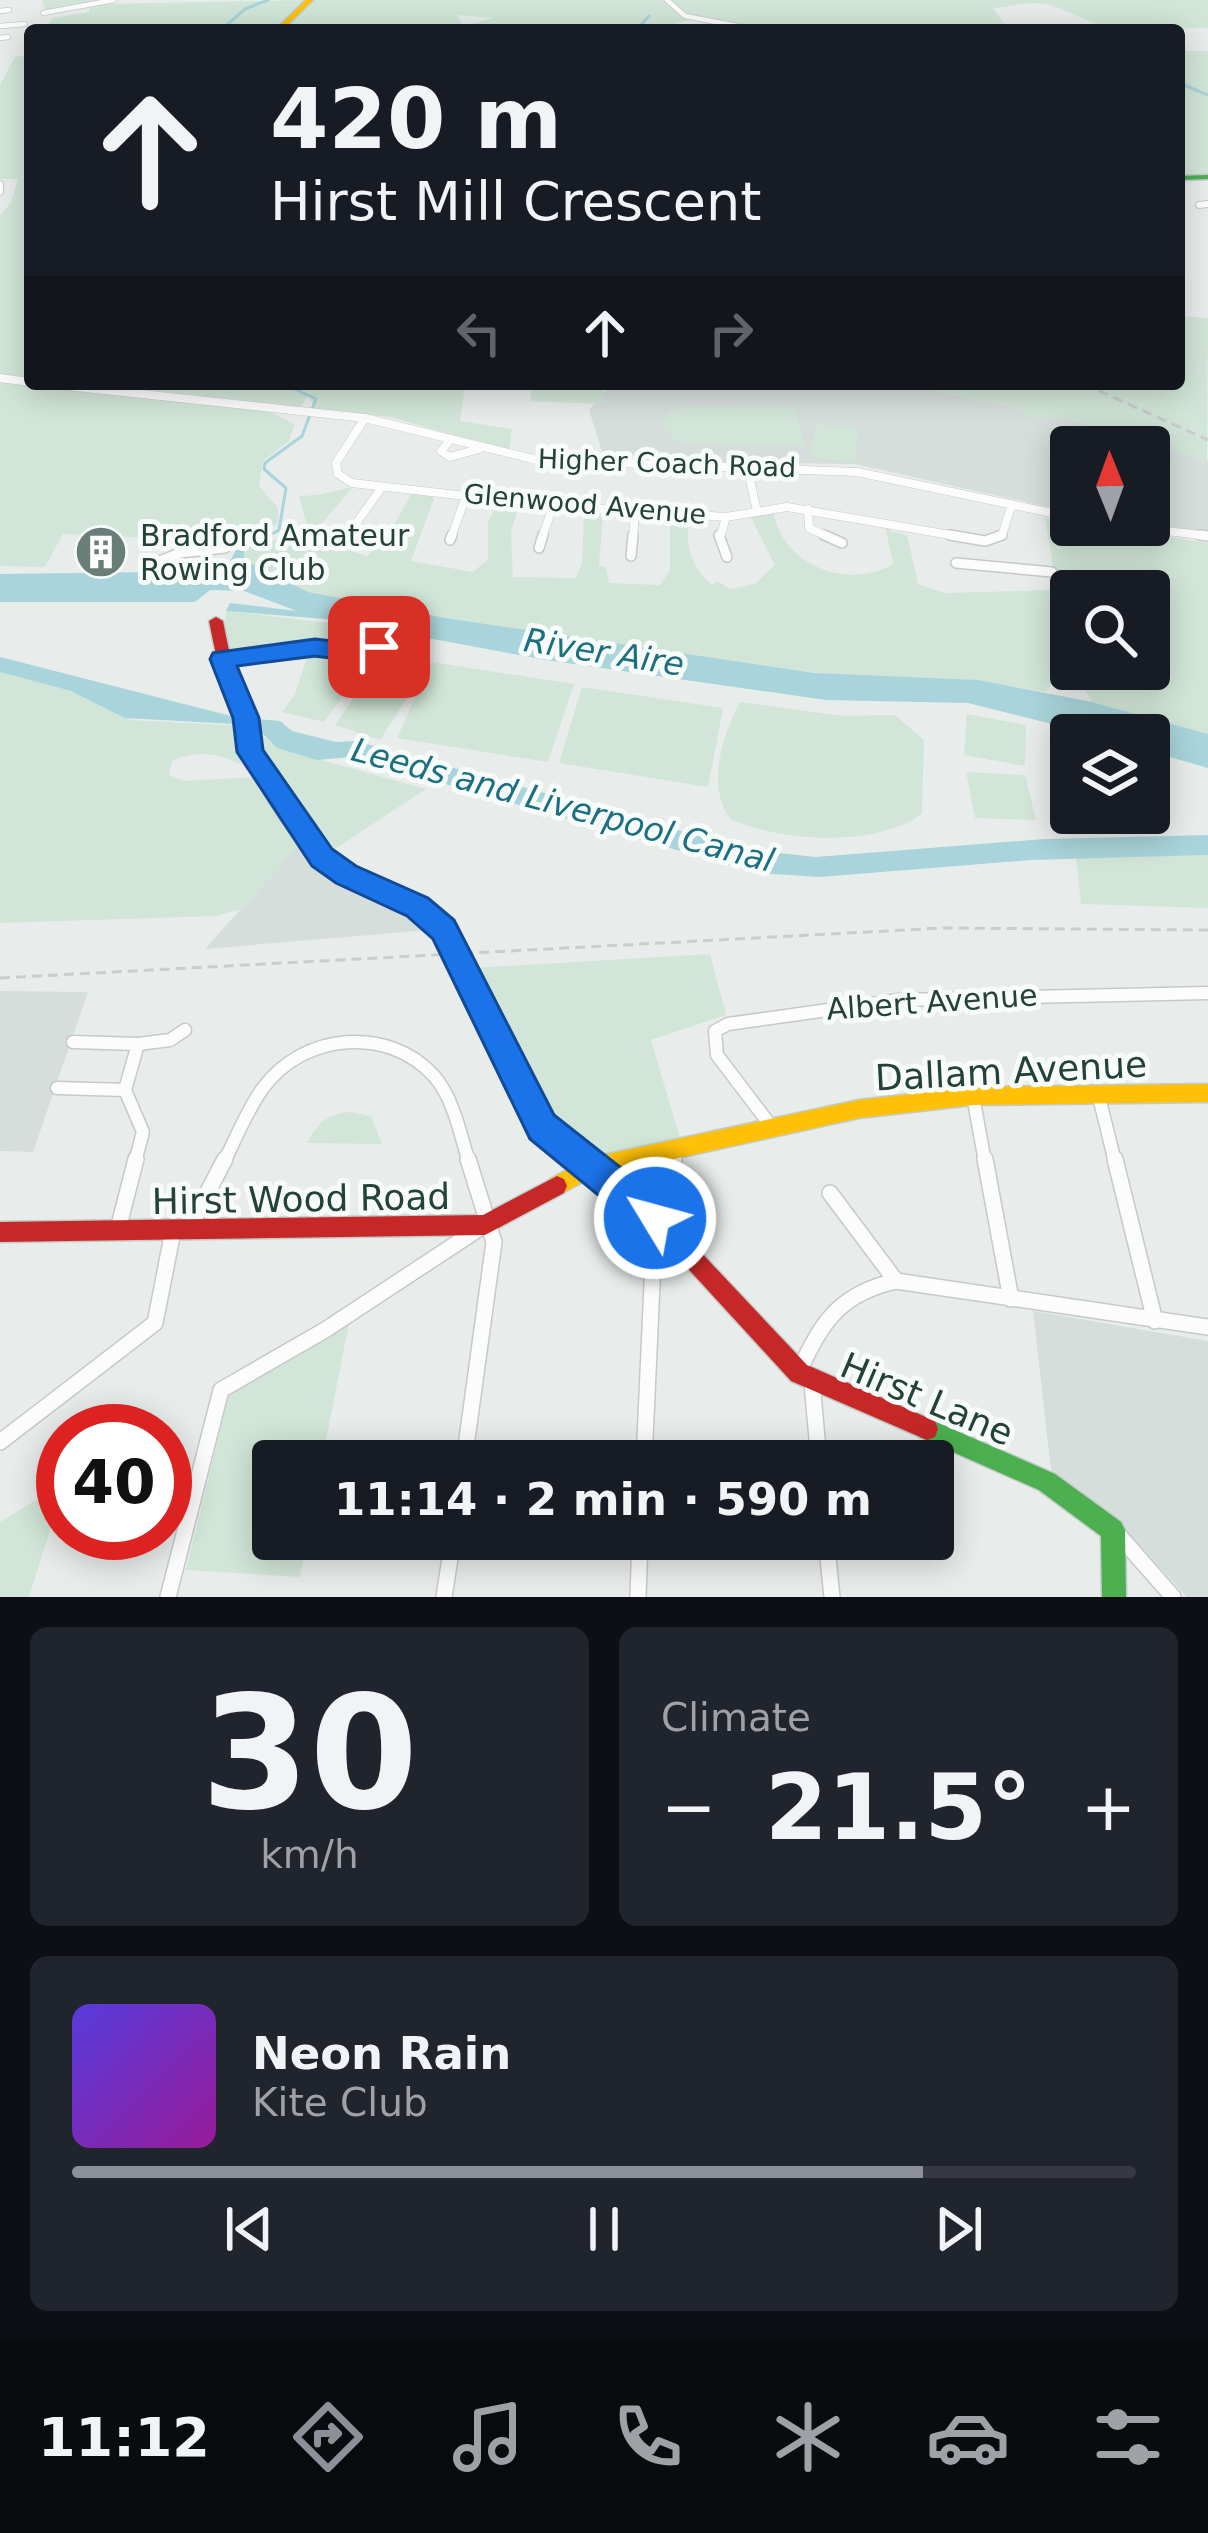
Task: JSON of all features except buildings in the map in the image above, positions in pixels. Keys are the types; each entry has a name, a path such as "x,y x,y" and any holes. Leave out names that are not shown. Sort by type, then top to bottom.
{"street":[{"path":"43,13 114,0"},
{"path":"284,24 310,0"},
{"path":"668,0 685,16 716,24"},
{"path":"0,11 9,10"},
{"name":"Higher Coach Road","path":"104,390 365,418 479,449 566,463 857,472 1050,513"},
{"name":"Glenwood Avenue","path":"365,418 336,467 352,484 553,506 726,517 747,515 756,507 808,509 973,540"},
{"path":"450,440 441,451 445,455 467,457 479,449"},
{"path":"748,466 756,507"},
{"path":"355,525 382,487"},
{"path":"450,540 467,493"},
{"path":"972,564 973,540 1002,535 1012,504"},
{"path":"539,548 553,506"},
{"path":"808,509 809,528 842,543"},
{"path":"631,556 634,511"},
{"path":"726,517 719,535 727,557"},
{"path":"1170,531 1208,536"},
{"path":"144,567 180,553 225,548"},
{"path":"956,563 1050,572"},
{"name":"Hirst Lane","path":"216,621 222,659 262,776 322,857 346,875 417,907 443,929 542,1127 655,1218 806,1378 1047,1482 1113,1530"},
{"path":"222,659 315,647 360,653 388,645 413,646"},
{"name":"Albert Avenue","path":"771,1126 717,1055 715,1031 728,1024 899,1000 1208,993"},
{"path":"73,1042 138,1044 170,1040 185,1030"},
{"path":"0,1442 155,1323 180,1231 263,1088 316,1046 350,1040 381,1041 432,1073 448,1099 494,1256 467,1440"},
{"path":"117,1232 142,1132 125,1090 138,1044"},
{"path":"57,1088 125,1090"},
{"path":"1099,1093 1155,1321"},
{"name":"Dallam Avenue","path":"589,1168 771,1126 973,1096 1208,1093"},
{"path":"973,1096 1011,1299"},
{"path":"645,1440 655,1218 677,1150"},
{"name":"Hirst Wood Road","path":"0,1232 485,1226 589,1168"},
{"path":"830,1193 896,1281"},
{"path":"168,1597 221,1390 326,1330 485,1226"},
{"path":"816,1440 806,1378 819,1324 852,1291 896,1281 1208,1327"},
{"path":"1113,1530 1114,1597"},
{"path":"1113,1530 1173,1597"},
{"path":"444,1597 450,1560"},
{"path":"638,1597 639,1560"},
{"path":"828,1560 832,1597"}],"shaded area":[{"path":"606,390 933,390 1091,426 1050,426 1050,507 854,464 605,461 589,410"},
{"path":"1170,450 1208,461 1208,532 1170,528"},
{"path":"303,840 308,860 430,930 205,949"},
{"path":"0,991 88,992 33,1152 0,1151"},
{"path":"1033,1311 1208,1341 1208,1597 1187,1597 1129,1534 1051,1470"}],"green space":[{"path":"42,0 110,0 102,4 308,0 282,24 48,24 53,18 89,12 90,5 46,12"},
{"path":"313,0 1208,0 1208,28 1098,24 1032,3 993,8 1005,24 729,24 694,19 673,24 470,24 494,18 457,15 462,23 287,24"},
{"path":"1185,51 1208,51 1208,174 1185,175"},
{"path":"24,56 24,378 0,374 0,215 11,203 18,179 0,179 0,85 15,57"},
{"path":"1185,316 1208,318 1207,461 1170,450 1170,426 1091,426 1025,416 1023,409 933,390 1185,390"},
{"path":"0,381 24,384 24,390 82,390 265,410 295,424 289,441 263,461 259,486 278,508 278,523 247,542 294,539 307,526 299,496 353,487 309,538 367,556 386,539 413,491 436,493 411,561 473,572 488,559 488,521 500,501 519,505 511,531 513,577 575,578 582,564 584,512 603,513 599,565 606,567 609,583 660,585 670,570 670,514 689,515 693,562 712,585 717,581 730,589 755,584 775,565 751,518 760,509 773,509 778,529 802,558 837,573 875,572 893,564 885,525 890,526 890,531 907,535 918,584 945,593 1050,590 1050,686 1046,692 817,673 567,640 304,591 244,560 244,551 236,550 242,542 63,534 45,567 0,566"},
{"path":"152,390 465,390 460,421 512,429 509,452 391,417 314,409 309,394 301,407"},
{"path":"532,390 604,390 601,404 530,401"},
{"path":"688,406 795,408 804,446 679,443 661,424 669,412"},
{"path":"816,424 858,429 855,462 811,457"},
{"path":"1045,518 1050,519 1050,546 1170,546 1170,537 1208,543 1208,734 1170,724 1170,714 1136,714 1092,702 1086,690 1170,690 1170,570 1054,570"},
{"path":"226,611 374,628 368,640 412,649 406,667 423,673 380,740 335,725 353,699 345,693 324,722 282,712 295,694 309,651 361,655 363,648 316,644 231,652 224,645"},
{"path":"431,662 574,684 548,762 397,738"},
{"path":"0,672 71,691 131,720 242,726 249,768 202,754 172,761 169,775 184,781 256,777 303,840 241,909 216,916 0,923"},
{"path":"582,687 723,708 708,787 559,763"},
{"path":"740,702 843,716 895,715 924,740 922,814 880,832 828,838 776,833 731,819 719,792 719,760"},
{"path":"967,714 1026,725 1025,766 964,755"},
{"path":"251,727 278,748 426,789 332,851 268,776"},
{"path":"966,772 1025,775 1036,820 975,818"},
{"path":"1208,855 1208,908 1081,904 1076,858"},
{"path":"710,954 726,1015 651,1040 680,1138 592,1161 551,1125 473,968"},
{"path":"351,1112 371,1116 382,1144 307,1143 324,1120"},
{"path":"349,1323 326,1440 252,1440 252,1560 303,1560 300,1577 186,1570 229,1394"},
{"path":"36,1500 36,1560 41,1560 29,1597 0,1597 0,1522"}],"water":[{"name":"River Aire","path":"236,550 244,551 244,560 308,592 452,619 814,673 978,680 1136,714 1050,714 1050,724 968,703 826,700 546,660 325,619 226,611 230,603 297,611 244,591 210,590 195,602 0,602 0,574 149,572 166,566 230,561"},
{"name":"Leeds and Liverpool Canal","path":"0,657 235,717 280,721 292,731 336,742 356,741 750,850 816,857 1045,839 1208,835 1208,855 1031,860 820,877 757,873 351,757 317,760 277,748 262,733 235,724 125,718 71,691 0,672"},
{"name":"River Aire","path":"1170,724 1208,734 1208,768 1170,757"}],"waterway":[{"path":"228,24 245,9 268,0"},
{"path":"642,24 649,16"},
{"path":"1185,85 1208,95"},
{"path":"240,551 279,530 286,488 264,469 265,463 302,436 316,399 297,390"}],"railway":[{"path":"1097,390 1208,440"},
{"path":"0,978 943,928 1208,930"}],"traffic: fast":[{"path":"1185,178 1208,177"},
{"path":"927,1429 1047,1482 1113,1530 1114,1597"}],"traffic: slow":[{"path":"284,24 310,0"},
{"path":"443,929 473,986"},
{"path":"557,1186 589,1168 859,1109 973,1096 1208,1093"}],"traffic: jam":[{"path":"216,621 243,725 257,761 295,827 318,854 345,874 443,929"},
{"path":"473,986 542,1127 655,1218 799,1373 927,1429"},
{"path":"0,1232 485,1225 557,1186"}],"place":[{"name":"Bradford Amateur Rowing Club","path":"101,552"}],"route":[{"path":"379,647 360,653 315,647 222,659 246,718 250,752 262,776 322,857 346,875 417,907 443,929 542,1127 655,1218"}]}
